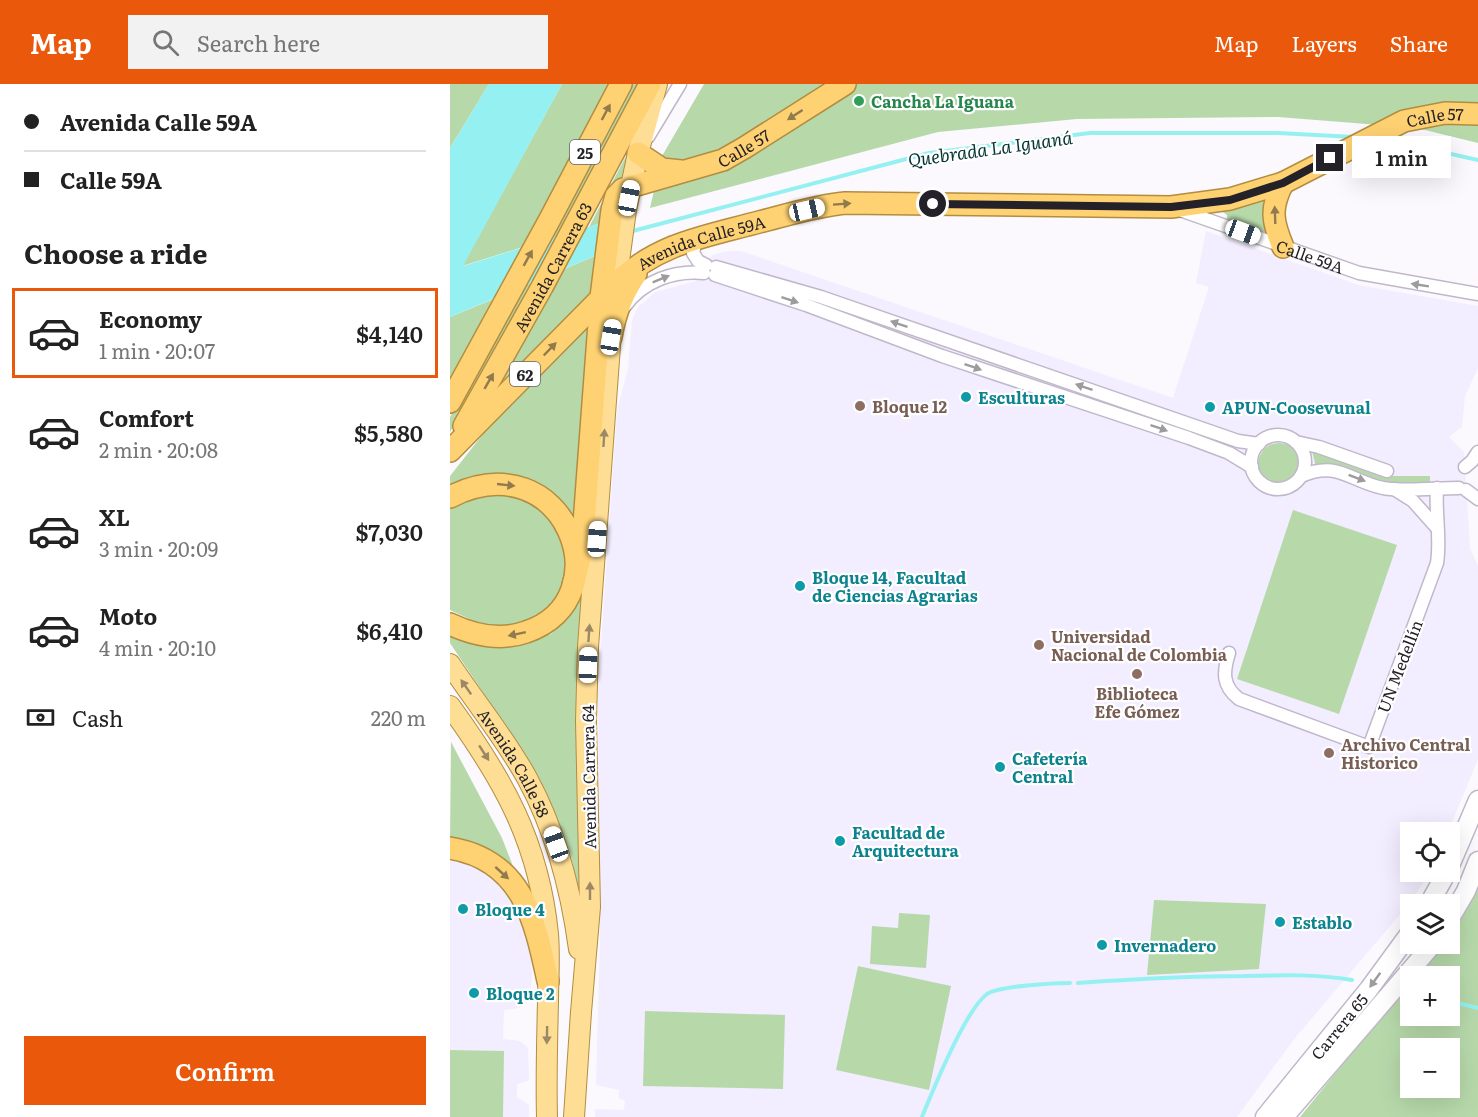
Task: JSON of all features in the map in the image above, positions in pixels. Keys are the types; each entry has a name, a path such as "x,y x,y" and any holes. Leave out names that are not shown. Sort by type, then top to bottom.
{"highway":[{"name":"Avenida Carrera 63","path":"450,402 621,84"},
{"name":"Avenida Carrera 63","path":"450,450 542,287 650,84"},
{"name":"Calle 57","path":"631,186 688,171 734,154 844,84"},
{"name":"Calle 57","path":"1283,183 1404,121 1445,113 1478,114"},
{"path":"638,153 662,169 688,171"},
{"path":"1283,183 1275,197 1273,213 1283,247"},
{"name":"62","path":"1171,207 1230,200 1283,183"},
{"name":"Avenida Carrera 64","path":"608,290 619,210 619,192 631,186"},
{"name":"Avenida Calle 59A","path":"450,450 608,290 655,254 678,244 807,210 845,203 1171,207"},
{"path":"611,337 614,319 628,285 655,254"},
{"path":"450,624 489,636 521,634 539,627 564,606 573,586 582,550 608,290"},
{"path":"450,497 470,488 493,483 525,488 544,498 564,521 572,541 576,566 573,586"},
{"path":"450,848 485,860 508,878 533,919 548,981"}],"main road":[{"name":"Avenida Carrera 64","path":"631,186 657,84"},
{"name":"Avenida Carrera 64","path":"574,1117 590,906 586,732 588,659 611,337 608,290"},
{"name":"Avenida Calle 58","path":"450,664 517,761 545,816 564,872 576,924 581,971 581,1012"},
{"name":"Avenida Calle 58","path":"450,706 501,782 526,835 543,899 548,935 548,981"},
{"path":"1460,842 1478,800"},
{"path":"1460,901 1478,861"},
{"name":"Carrera 65","path":"1265,1117 1369,989 1400,947"},
{"name":"Carrera 65","path":"1284,1117 1424,954"},
{"path":"546,1117 548,981"},
{"path":"541,1117 546,1089"},
{"path":"576,1092 579,1117"}],"street":[{"path":"638,153 680,84"},
{"name":"Calle 59A","path":"1171,207 1371,276 1478,294"},
{"path":"704,237 695,244 693,253 698,261 710,270 942,356 1189,438 1229,453 1252,467"},
{"path":"611,337 620,313 642,290 667,276 710,270 821,297 1238,441 1259,444"},
{"path":"1296,442 1305,459 1301,476 1297,482 1286,488 1270,488 1258,480 1252,467 1252,455 1259,444 1276,436 1319,447 1386,471"},
{"path":"1465,467 1478,452"},
{"path":"1301,476 1314,471 1334,470 1376,485 1393,488 1462,489 1478,499"},
{"path":"1393,488 1413,501 1437,528"},
{"path":"1437,488 1435,509 1437,528"},
{"name":"UN Medellín","path":"1229,653 1224,669 1225,682 1232,694 1239,699 1369,747 1434,573 1438,552 1437,528"}],"shaded area":[{"name":"Universidad Nacional de Colombia","path":"1206,231 1358,285 1478,306 1478,368 1465,396 1462,427 1449,437 1464,452 1470,548 1478,566 1478,759 1452,822 1400,822 1400,882 1424,882 1416,894 1400,894 1400,914 1295,1038 1237,1117 595,1117 595,1109 624,1110 625,1100 619,1099 619,1090 596,1085 600,941 598,688 617,411 628,369 632,321 637,308 655,292 703,279 707,261 713,255 728,251 741,251 1173,398 1209,287 1196,283"},
{"path":"450,861 478,869 496,880 508,892 516,906 530,947 532,974 530,997 528,1002 519,1008 504,1010 503,1039 520,1041 528,1048 529,1080 517,1084 517,1097 529,1105 529,1117 450,1117"}],"green space":[{"path":"450,84 489,84 450,148"},
{"path":"562,84 611,84 523,247 462,266"},
{"path":"628,84 639,84 560,236 550,239"},
{"path":"704,84 1478,84 1478,143 1417,128 1278,117 1077,119 938,132 650,208 662,156"},
{"path":"636,137 627,182 601,223 589,227"},
{"path":"1268,199 1272,236 1227,222 1227,215 1220,210 1253,204"},
{"path":"597,255 591,297 485,407 562,270"},
{"path":"533,282 450,432 450,417 523,286"},
{"path":"496,298 450,383 450,317"},
{"path":"591,319 576,529 564,507 554,496 450,490 450,476 498,415"},
{"path":"1279,443 1294,449 1300,464 1294,479 1279,485 1264,479 1258,464 1264,449"},
{"path":"1312,451 1385,476 1430,476 1430,485 1383,485 1330,464 1316,467"},
{"path":"491,490 521,496 544,508 563,533 570,559 559,603 512,628 476,622 450,610 450,502"},
{"path":"1293,510 1397,545 1339,714 1237,679"},
{"path":"590,552 584,916 571,856 553,808 537,774 450,643 450,631 527,642 551,634 575,606"},
{"path":"451,742 502,838 520,884 450,843"},
{"path":"1478,877 1478,1117 1300,1117 1400,993 1400,1026 1460,1026 1460,966 1420,966 1430,954 1460,954 1460,908"},
{"path":"1154,900 1266,904 1259,969 1147,975"},
{"path":"899,913 930,915 926,968 870,964 872,926 898,928"},
{"path":"858,966 951,986 929,1090 836,1070"},
{"path":"645,1011 785,1015 783,1089 643,1086"},
{"path":"450,1050 504,1051 503,1117 450,1117"}],"water":[{"path":"489,84 562,84 463,266 601,223 597,255 450,317 450,148"}],"waterway":[{"name":"Quebrada La Iguaná","path":"629,232 929,153 1090,133 1278,133 1354,137"},
{"name":"Quebrada La Iguaná","path":"1385,139 1478,160"},
{"path":"1078,983 1272,975 1352,980"},
{"path":"922,1117 960,1033 969,1016 987,994 1014,987 1070,983"},
{"path":"1460,1004 1478,1008"}],"place":[{"name":"Cancha La Iguana","path":"859,101"},
{"name":"Esculturas","path":"966,397"},
{"name":"Bloque 12","path":"860,406"},
{"name":"APUN-Coosevunal","path":"1210,407"},
{"name":"Bloque 14, Facultad de Ciencias Agrarias","path":"800,586"},
{"name":"Universidad Nacional de Colombia","path":"1039,645"},
{"name":"Biblioteca Efe Gómez","path":"1137,674"},
{"name":"Archivo Central Historico","path":"1329,753"},
{"name":"Cafetería Central","path":"1000,767"},
{"name":"Facultad de Arquitectura","path":"840,841"},
{"name":"Bloque 4","path":"463,909"},
{"name":"Establo","path":"1280,922"},
{"name":"Invernadero","path":"1102,945"},
{"name":"Bloque 2","path":"474,993"}],"route":[{"path":"933,204 1171,207 1230,200 1283,183 1330,158"}]}
